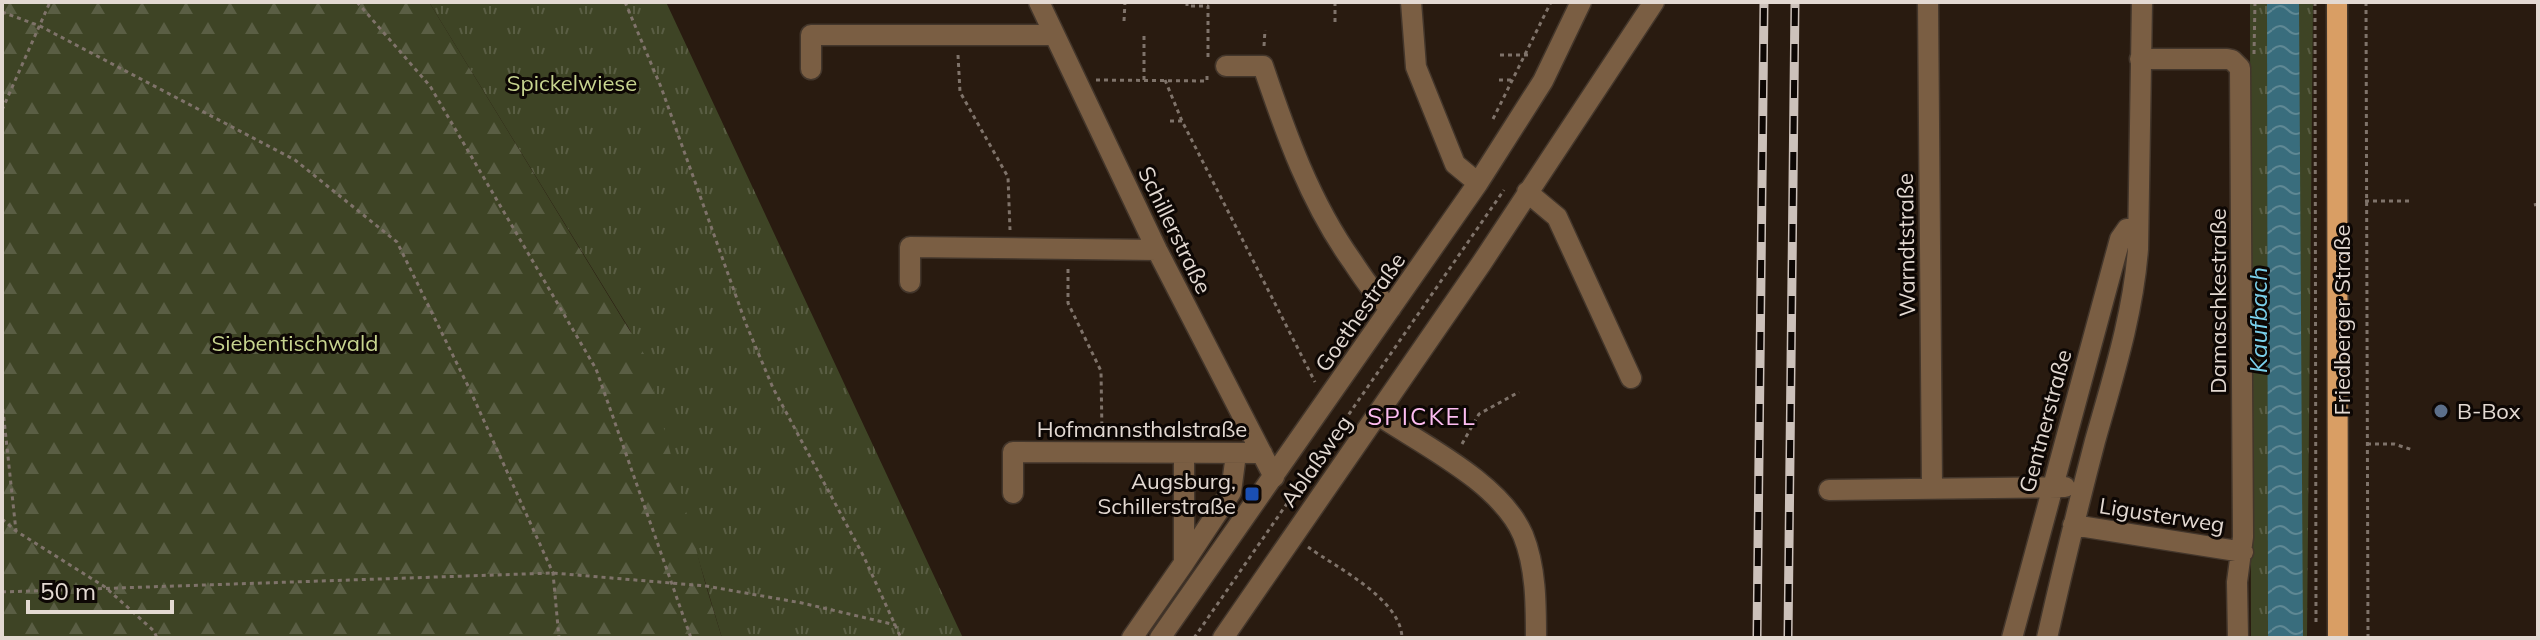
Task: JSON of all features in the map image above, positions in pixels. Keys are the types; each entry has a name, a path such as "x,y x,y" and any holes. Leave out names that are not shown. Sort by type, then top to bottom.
{"main road":[{"name":"Friedberger Straße","path":"2337,2 2338,638"}],"street":[{"name":"Schillerstraße","path":"1039,2 1157,250 1274,477"},
{"path":"1411,2 1416,67 1455,164 1478,183"},
{"name":"Goethestraße","path":"1160,638 1522,118 1581,2"},
{"name":"Ablaßweg","path":"1223,638 1378,415 1519,186 1580,118 1654,2"},
{"name":"Warndtstraße","path":"1928,2 1932,487"},
{"path":"2047,638 2073,525 2128,319 2136,267 2142,2"},
{"path":"811,69 811,35 1054,35"},
{"path":"2140,59 2227,59 2237,63 2241,73"},
{"path":"1216,68 1263,66 1286,133 1316,203 1334,236 1376,297 1391,308"},
{"name":"Damaschkestraße","path":"2238,638 2237,582 2243,552 2241,73"},
{"path":"1519,186 1557,217 1631,378"},
{"name":"Gentnerstraße","path":"2012,638 2120,239 2127,229 2138,228"},
{"path":"910,282 910,247 1157,250"},
{"path":"1378,415 1482,485 1509,511 1522,532 1529,554 1536,598 1536,638"},
{"name":"Hofmannsthalstraße","path":"1013,493 1013,452 1262,453"},
{"path":"1184,453 1184,563"},
{"path":"1132,638 1231,492 1236,454"},
{"path":"1829,490 2083,488"},
{"name":"Ligusterweg","path":"2073,525 2243,552"}],"path":[{"path":"2,110 50,2"},
{"path":"357,2 430,86 596,369 691,638"},
{"path":"625,2 661,87 746,324 773,388 864,557 901,638"},
{"path":"1124,21 1125,2"},
{"path":"1074,79 1207,81 1216,68 1208,59 1208,6 1187,6 1187,2"},
{"path":"1335,2 1335,26"},
{"path":"1487,131 1551,2"},
{"path":"2241,73 2254,56 2255,2"},
{"name":"Friedberger Straße","path":"2315,2 2316,623"},
{"name":"Friedberger Straße","path":"2366,2 2368,638"},
{"path":"2,12 40,26 295,160 397,242 470,390 553,573 559,638"},
{"path":"1144,33 1144,80"},
{"path":"958,35 958,89 1008,177 1010,248"},
{"path":"1500,55 1556,56"},
{"path":"1165,80 1182,121 1326,403"},
{"path":"1170,121 1182,121"},
{"path":"1194,638 1519,186"},
{"path":"2365,201 2411,201"},
{"path":"1068,249 1068,303 1101,371 1102,453"},
{"path":"1451,463 1479,414 1519,392"},
{"path":"2,401 16,531"},
{"path":"2367,444 2394,444 2413,450"},
{"path":"2,519 105,587 154,631 157,638"},
{"path":"1292,536 1388,604 1398,621 1402,638"},
{"path":"2,592 553,573 673,582 802,603 896,625"}],"green space":[{"name":"Siebentischwald","path":"2,2 429,2 644,354 722,638 2,638"},
{"name":"Spickelwiese","path":"429,2 666,2 963,638 722,638 630,330"},
{"path":"2250,2 2313,2 2307,638 2251,638"}],"water":[{"path":"2267,2 2299,2 2303,638 2268,638"}],"railway":[{"path":"1757,638 1764,2"},
{"path":"1788,638 1795,2"}],"place":[{"name":"B-Box","path":"2441,411"},
{"name":"Augsburg, Schillerstraße","path":"1252,494"}],"district":[{"name":"SPICKEL","path":"1422,416"}],"water label":[{"name":"Kaufbach","path":"2258,320"}]}
